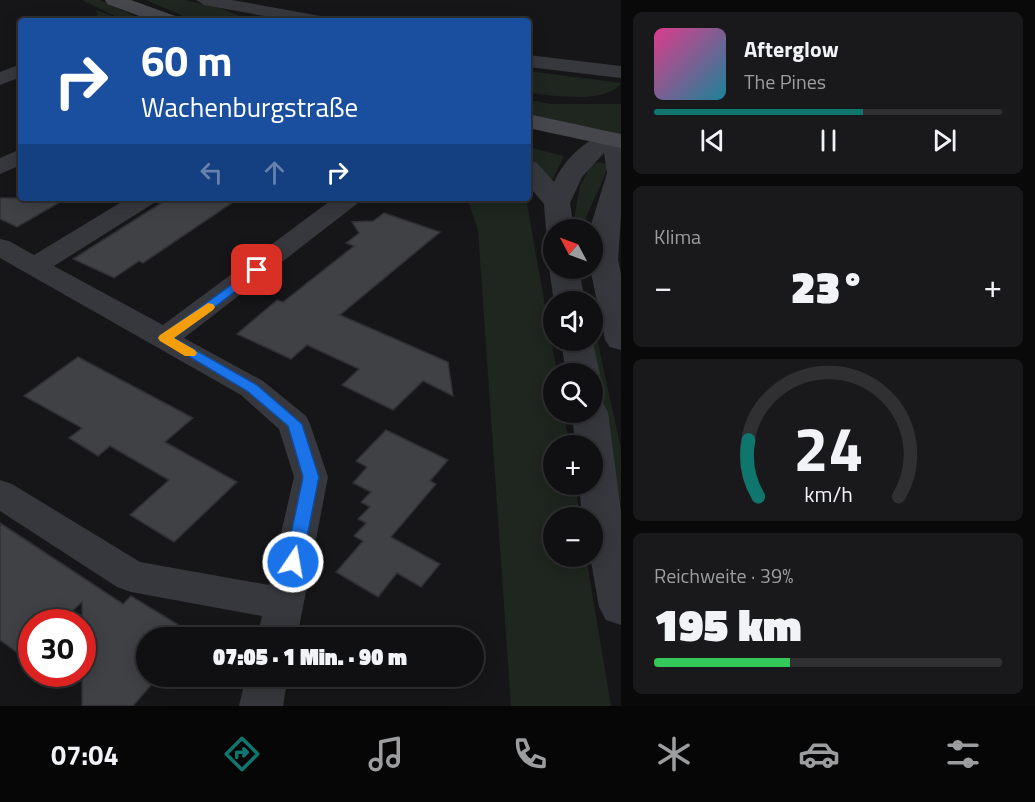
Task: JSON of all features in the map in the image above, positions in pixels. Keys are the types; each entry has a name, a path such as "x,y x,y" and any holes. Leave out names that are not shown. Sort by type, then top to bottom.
{"main road":[{"path":"114,0 164,18"},
{"path":"132,0 152,13"},
{"path":"531,122 612,150"},
{"path":"531,139 612,150"}],"street":[{"path":"204,0 290,18"},
{"path":"296,18 318,0"},
{"path":"531,61 621,72"},
{"path":"0,79 18,71"},
{"path":"559,216 570,175 612,150 620,173 605,225 603,244 607,282 621,340"},
{"path":"0,167 18,158"},
{"path":"531,173 559,216"},
{"path":"34,267 140,201"},
{"path":"165,338 345,201"},
{"path":"0,247 252,388 294,424 311,477 280,621 131,576 0,493"},
{"path":"607,282 621,253"},
{"path":"591,423 602,517 621,607"},
{"path":"261,706 265,687"}],"shaded area":[{"path":"82,0 100,0 139,18 119,18"},
{"path":"146,0 184,0 220,8 245,18 188,18"},
{"path":"96,10 118,18 98,18"},
{"path":"531,71 621,83 613,90 603,94 564,97 531,93"},
{"path":"531,101 551,104 621,104 621,134 531,116"},
{"path":"531,148 564,156 551,183 531,160"},
{"path":"599,162 608,164 586,219 574,219 580,186 591,165"},
{"path":"468,201 527,201 543,294 543,351 553,351 555,363 543,363 543,423 566,423 567,435 543,435 543,495 577,495 578,507 543,507 543,567 588,567 611,706 511,706 478,230"},
{"path":"589,351 600,351 602,363 592,363"},
{"path":"603,366 621,449 621,504 603,418"}],"building":[{"path":"0,198 18,198 18,201 62,201 17,227 0,219"},
{"path":"164,201 235,201 143,263 139,261 114,278 73,259"},
{"path":"384,213 440,232 340,315 448,362 453,396 423,381 393,410 342,385 359,369 307,345 291,359 237,334 277,300 283,302 354,246 346,243 359,233 352,222 373,221"},
{"path":"78,357 193,418 165,442 237,482 174,542 130,515 169,480 110,446 98,456 69,438 82,428 24,396"},
{"path":"386,430 448,460 430,481 436,484 391,537 440,564 421,587 397,573 378,597 336,572 363,541 354,536 366,523 358,519 370,507 361,502 371,492 353,483 367,467 356,461"},
{"path":"0,523 123,604 131,596 182,627 136,627 136,687 149,687 133,706 82,706 82,687 96,687 96,609 82,609 82,602 75,609 18,609 18,653 0,640"}],"slow traffic":[{"path":"190,353 165,338 208,307"}],"route":[{"path":"257,270 183,327 165,338 252,388 294,424 311,477 293,562"}]}
